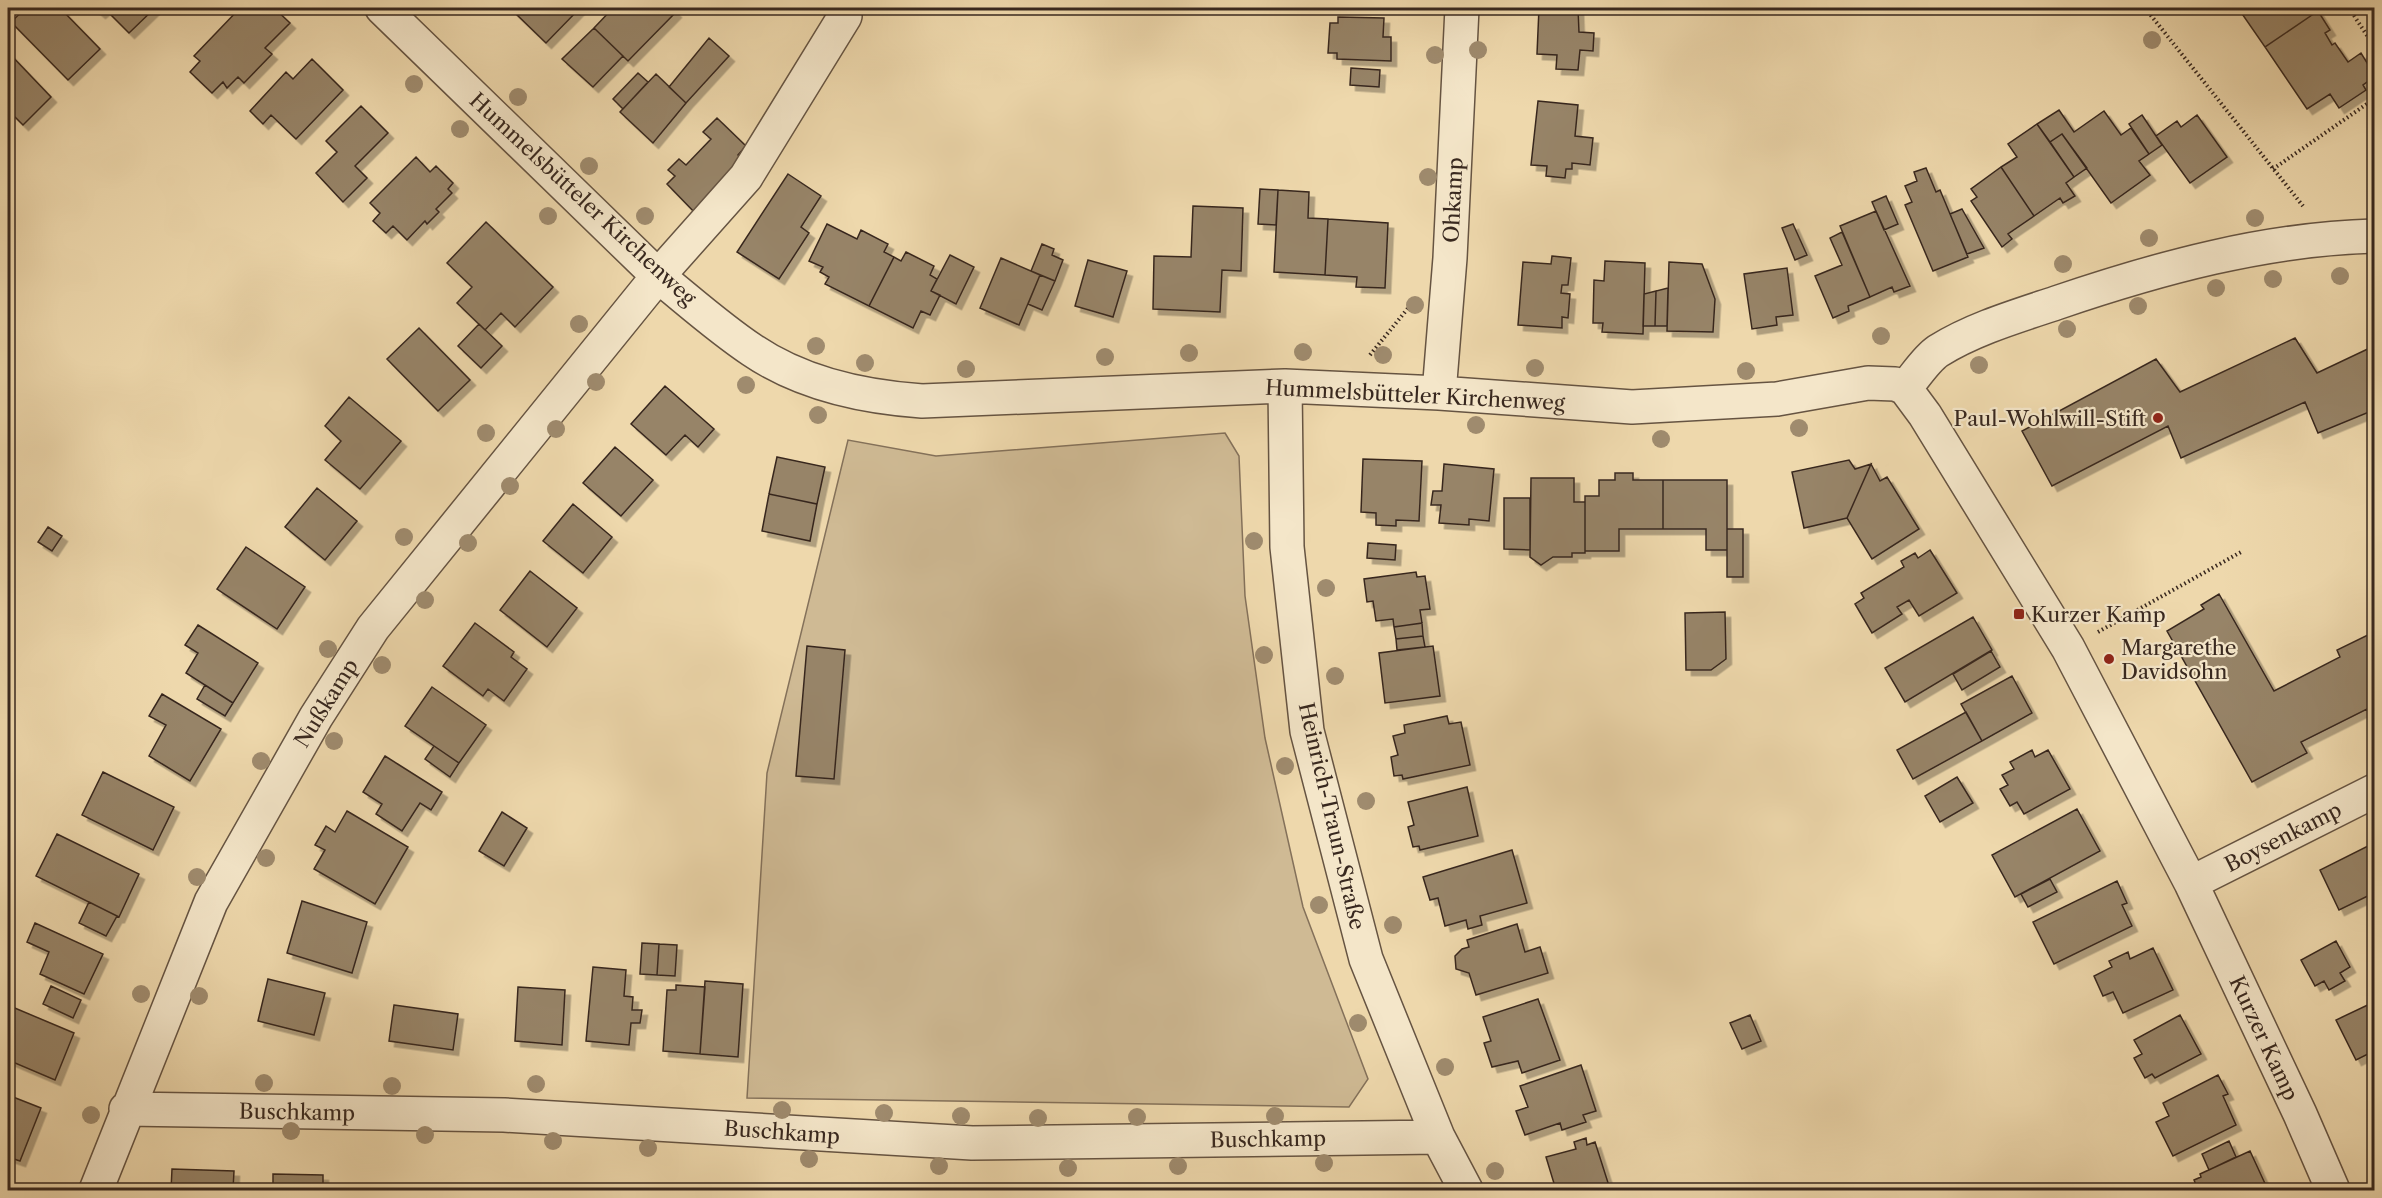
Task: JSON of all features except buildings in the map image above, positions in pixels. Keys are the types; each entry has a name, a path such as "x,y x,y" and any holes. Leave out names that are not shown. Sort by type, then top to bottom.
{"street":[{"name":"Hummelsbütteler Kirchenweg","path":"382,8 658,276 753,351 802,376 874,398 922,401 1285,386 1343,387 1632,406 1777,399 1868,383 1895,384 1905,388"},
{"name":"Ohkamp","path":"1438,393 1450,258 1462,8"},
{"name":"Nußkamp","path":"96,1191 126,1110 211,902 322,707 373,628 658,276 746,177 845,16"},
{"path":"1905,388 1936,352 2005,320 2116,282 2215,257 2327,238 2374,236"},
{"name":"Heinrich-Traun-Straße","path":"1285,386 1287,547 1307,731 1366,959 1438,1137 1466,1191"},
{"name":"Kurzer Kamp","path":"1905,388 1925,415 2068,648 2191,883 2300,1113 2332,1191"},
{"name":"Boysenkamp","path":"2191,883 2374,791"},
{"name":"Buschkamp","path":"126,1110 504,1115 972,1143 1438,1137"}],"path":[{"path":"2145,8 2327,238"},
{"path":"2349,8 2374,46"},
{"path":"2273,169 2374,99"},
{"path":"1343,387 1412,304"},
{"path":"2068,648 2241,552"}],"shaded area":[{"path":"1225,433 1239,456 1245,596 1265,738 1303,907 1368,1079 1349,1107 747,1098 767,773 848,440 936,456"}],"place":[{"name":"Paul-Wohlwill-Stift","path":"2158,418"},
{"name":"Kurzer Kamp","path":"2019,614"},
{"name":"Margarethe Davidsohn","path":"2109,659"}]}
